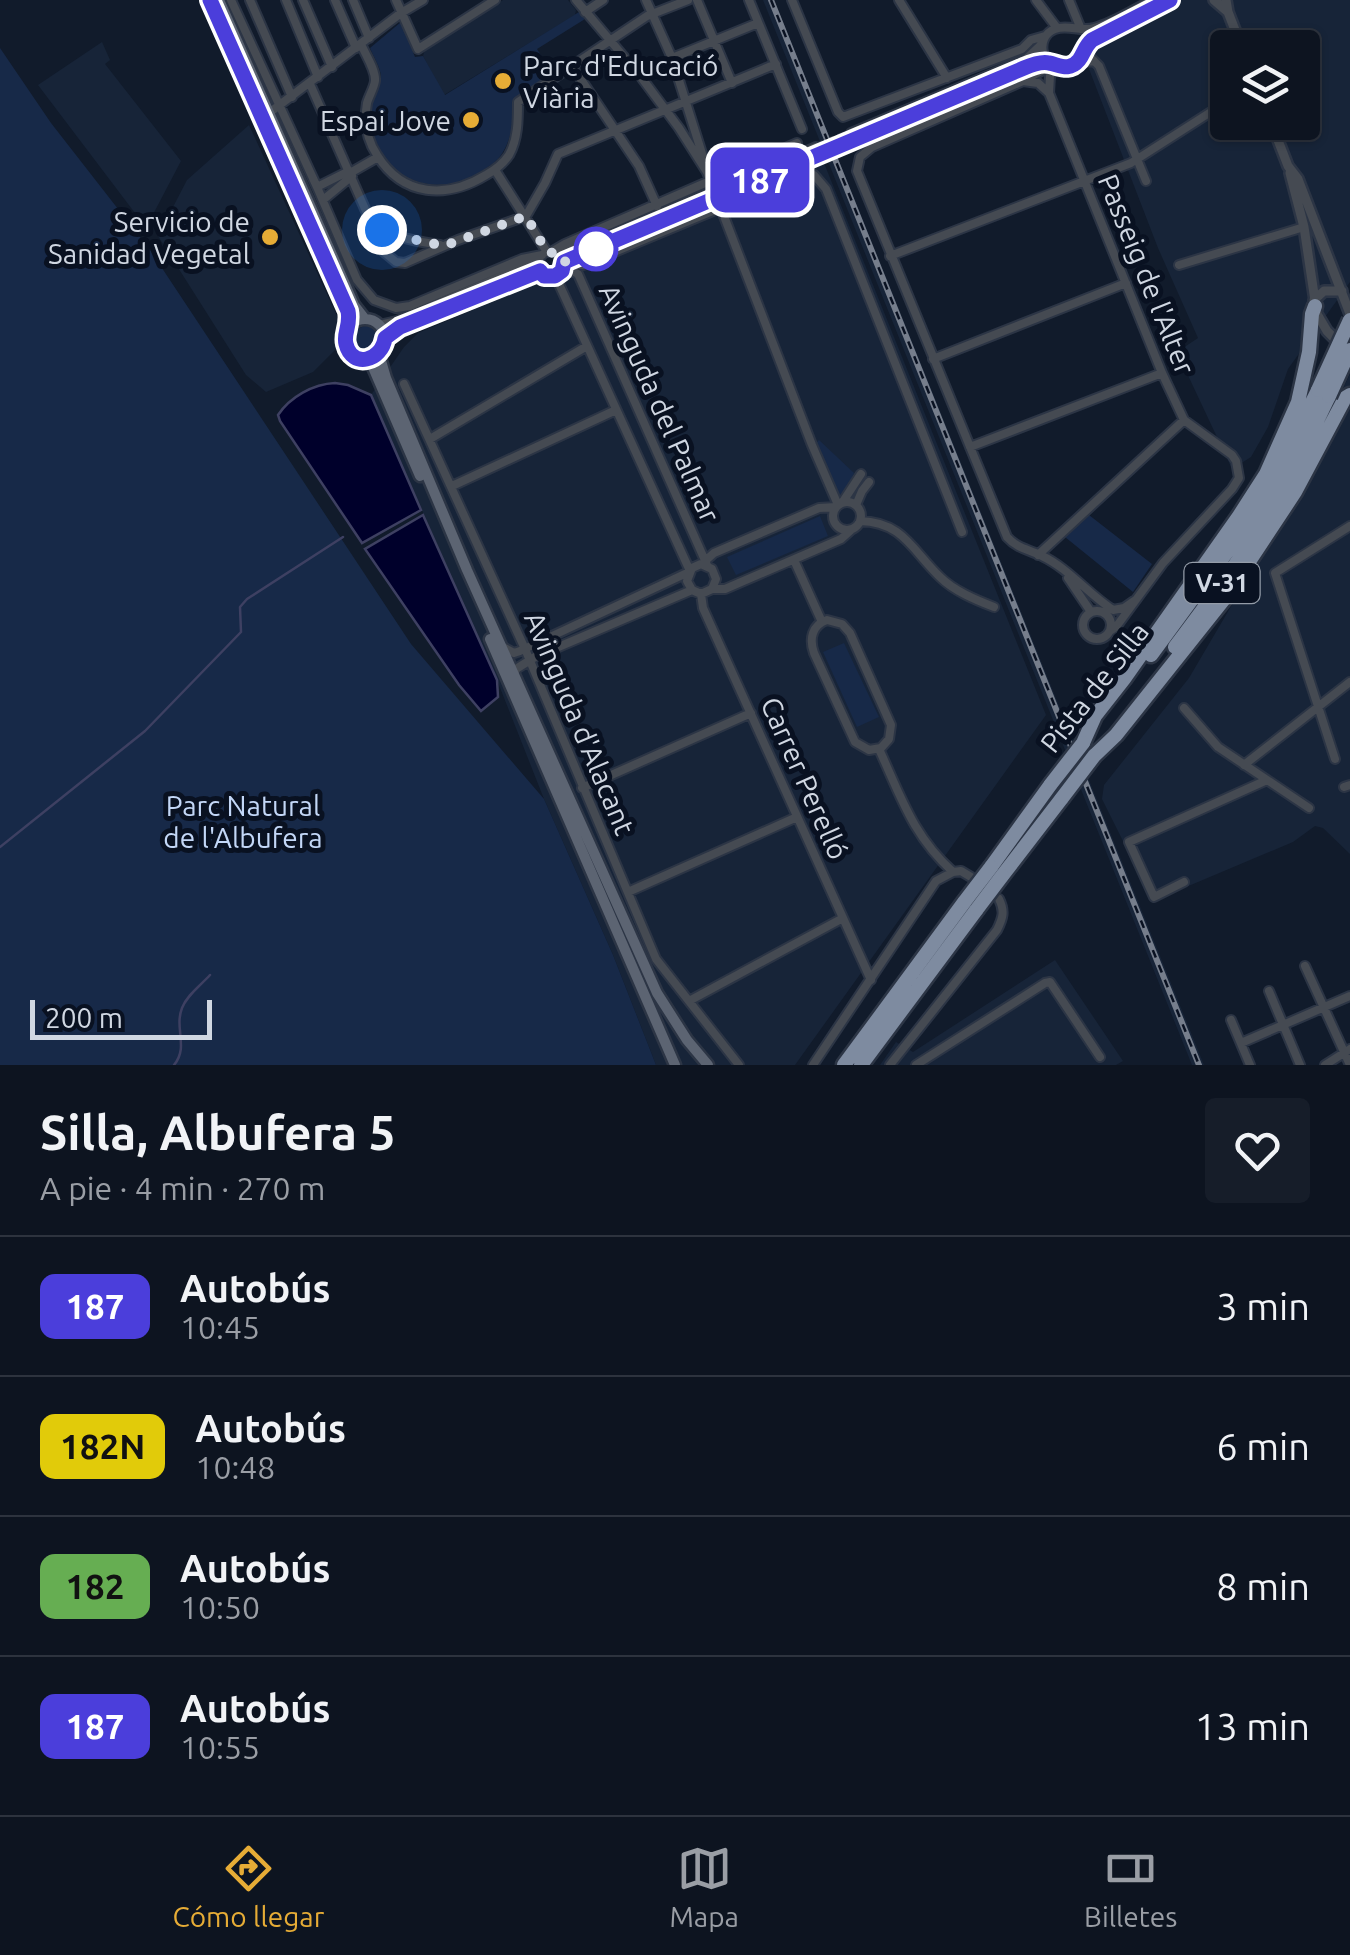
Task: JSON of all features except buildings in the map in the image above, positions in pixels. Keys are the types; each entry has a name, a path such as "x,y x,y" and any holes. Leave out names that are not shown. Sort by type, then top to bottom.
{"highway":[{"path":"1082,743 1095,716 1266,474 1298,402 1314,303"},
{"name":"Pista de Silla","path":"996,871 1062,798 1217,592 1258,530 1285,486 1350,314"},
{"name":"Pista de Silla","path":"861,1065 996,871 1051,784 1248,523 1350,351"},
{"path":"1094,756 1116,735 1225,598 1295,492 1350,395"},
{"name":"Pista de Silla","path":"844,1065 971,905"}],"main road":[{"path":"210,0 348,311 345,340 349,351 367,360 379,354 385,338 379,325 365,319 354,305 275,110 219,0"},
{"path":"349,328 365,319"},
{"name":"Avinguda d'Alacant","path":"379,354 652,996"},
{"name":"Avinguda d'Alacant","path":"367,360 599,892 652,996"},
{"path":"652,996 675,1065"},
{"path":"652,996 708,1065"}],"street":[{"path":"231,0 275,110 317,187 357,280 374,300 385,306 421,304 522,259 547,254 578,248 708,197 563,264 558,275 544,276 540,271 538,264 547,254"},
{"path":"250,0 292,97"},
{"path":"286,0 384,252 396,262 526,216 558,154 776,64"},
{"path":"303,0 332,67"},
{"path":"335,0 362,44 375,76 366,118 368,136 378,157 402,180 428,190 458,188 495,170 515,141 518,102 652,14 688,0"},
{"path":"353,0 362,44"},
{"path":"396,0 418,49 494,0"},
{"path":"275,110 423,0"},
{"path":"576,0 666,111 709,177"},
{"path":"586,12 602,0"},
{"path":"646,0 672,58 720,207 839,505"},
{"path":"698,0 732,83"},
{"path":"749,0 802,129"},
{"path":"792,0 838,112 846,117 1022,49 1031,40 1065,26 1078,30 1094,28 1153,0"},
{"path":"914,0 901,2 947,78"},
{"path":"1036,0 1043,11 1048,35 1044,57 1062,68 1094,61"},
{"path":"1069,0 1083,49 1100,66 1146,181"},
{"path":"1076,63 1092,40 1170,0"},
{"path":"1214,0 1228,12"},
{"path":"1226,0 1235,30"},
{"path":"672,58 758,23"},
{"path":"1048,35 1025,60 853,136 1024,68 1052,64"},
{"path":"1052,64 1023,81 872,147 860,158 857,171 1007,538 1062,570 1110,619 1110,631"},
{"path":"1049,93 1052,64"},
{"path":"572,66 640,166 657,206"},
{"path":"1023,81 1038,83 1049,93"},
{"name":"Passeig de l'Alter","path":"1049,93 1184,420 1232,455 1239,478 1134,601"},
{"path":"890,256 1138,159 1210,113"},
{"path":"1278,140 1304,227 1314,303 1324,325 1350,351"},
{"path":"379,325 397,321 528,265 565,244 657,206 709,177 797,143"},
{"path":"724,191 817,151"},
{"path":"317,187 378,157"},
{"path":"1288,166 1298,180 1350,314 1340,324 1324,325"},
{"path":"495,170 547,254 563,264 583,265 802,174 814,176 826,189 962,532"},
{"path":"323,200 351,173"},
{"path":"374,224 398,236 444,246"},
{"path":"1179,265 1304,227"},
{"name":"Avinguda del Palmar","path":"563,264 578,274 705,563"},
{"path":"385,338 400,327 540,271"},
{"name":"Avinguda del Palmar","path":"551,277 559,284 689,571"},
{"path":"933,359 1126,283"},
{"path":"1314,303 1324,291 1342,291"},
{"path":"430,439 587,346"},
{"path":"970,447 1162,373"},
{"name":"Avinguda d'Alacant","path":"404,384 525,649 656,959 738,1065"},
{"path":"452,486 616,410"},
{"path":"1038,555 1184,420"},
{"path":"851,530 840,529 833,516 860,474"},
{"path":"856,505 870,482"},
{"path":"659,503 677,495"},
{"path":"501,646 514,652 525,649 705,563 714,553 818,508 856,505"},
{"path":"514,675 516,669 529,661 697,592 724,589 840,540 860,521 856,505"},
{"path":"860,521 878,521 899,532 942,580 994,607"},
{"path":"1336,759 1275,572 1350,526"},
{"path":"794,560 822,622"},
{"path":"705,563 716,574 712,589"},
{"path":"1062,570 1097,608 1124,608 1134,601"},
{"path":"689,571 687,581 697,592"},
{"name":"Carrer Perelló","path":"697,592 871,980"},
{"path":"1097,608 1083,622 1086,634 1099,639 1116,628 1134,601"},
{"path":"822,622 835,622 846,628 858,652 890,725 889,739 879,749 869,750 855,742 814,653 812,633 822,622"},
{"path":"1244,765 1350,682"},
{"path":"1184,708 1218,747 1308,808"},
{"path":"582,788 751,713"},
{"path":"879,749 918,834 953,872"},
{"path":"1184,882 1154,897 1130,842 1267,780"},
{"path":"628,892 797,816"},
{"path":"813,1065 936,881 961,871 971,877"},
{"path":"896,1063 997,930 1004,909 1000,899"},
{"path":"689,1002 842,918"},
{"path":"1305,966 1347,1051 1350,1065"},
{"path":"916,1065 1050,982 1100,1057"},
{"path":"1269,991 1300,1065"},
{"path":"1241,1043 1350,996"},
{"path":"1231,1020 1250,1065"},
{"path":"1325,1065 1347,1051"}],"shaded area":[{"path":"503,0 568,0 576,10 575,15 444,95 423,56 425,49"},
{"path":"763,0 774,0 1204,1065 1192,1065"},
{"path":"1170,0 1350,0 1350,282 1288,369 1268,427 1251,457 1232,469 1177,352 1198,338 1158,248 1089,69 1098,33"},
{"path":"102,42 110,60 105,64 181,161 148,224 141,221 38,85"},
{"path":"249,125 338,318 336,349 313,372 266,392 246,375 158,236 187,180"},
{"path":"824,163 1046,715 795,1065 656,1065 497,680 371,395 418,333"},
{"path":"1350,374 1350,854 1323,828 1315,826 1293,842 1153,901 1102,799 1104,785 1189,678 1260,557"},
{"path":"335,383 371,395 421,510 362,543 278,415 303,393"},
{"path":"423,515 497,680 498,697 481,711 365,549"},
{"path":"1055,960 1123,1061 1116,1065 880,1065 896,1042 913,1052"}],"green space":[{"path":"579,12 585,19 537,49 552,72 513,100 509,140 493,163 467,179 426,184 400,173 380,151 372,125 372,104 381,77 370,48 401,22 415,57 423,56 445,95"},
{"name":"Parc Natural de l'Albufera","path":"0,48 51,123 150,250 411,644 544,799 613,955 656,1065 0,1065"},
{"path":"367,326 377,330 381,340 377,350 367,354 357,350 353,340 357,330"},
{"path":"819,440 854,473 839,496 816,443"},
{"path":"1089,515 1152,564 1133,592 1065,537"},
{"path":"820,516 828,536 736,575 727,557"},
{"path":"844,643 879,717 857,727 823,652"}],"waterway":[{"path":"0,847 145,731 241,632 240,607 247,599 343,537"},
{"path":"174,1065 181,1045 182,1008 210,975"}],"tunnel":[{"path":"816,147 851,133"},
{"path":"819,154 854,139"}],"railway":[{"path":"771,0 1199,1065"}],"bus line":[{"name":"187","path":"210,0 348,311 346,346 353,356 367,360 379,354 385,338 400,327 540,271 544,276 555,276 562,271 564,262 1024,68 1048,62 1058,68 1070,66 1092,40 1170,0"}],"place":[{"name":"Parc d'Educació Viària","path":"503,81"},
{"name":"Espai Jove","path":"471,120"},
{"name":"Servicio de Sanidad Vegetal","path":"270,237"}],"route":[{"path":"382,230 444,246 526,216 547,252 559,254 564,262 596,249"}]}
